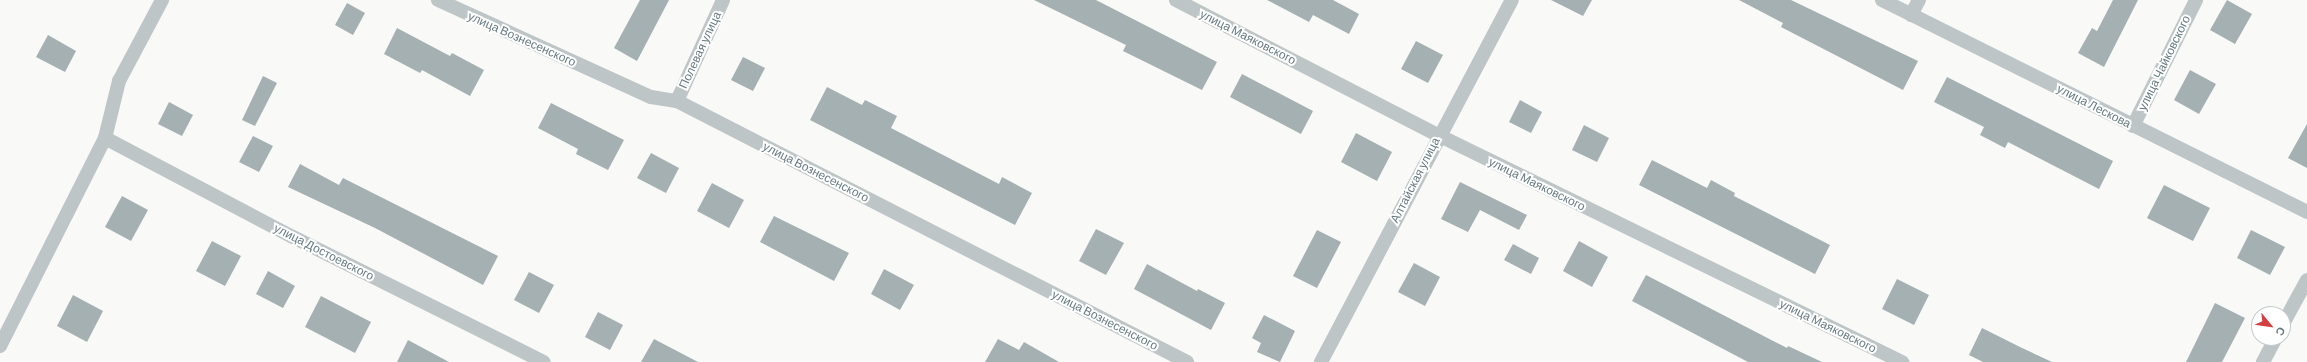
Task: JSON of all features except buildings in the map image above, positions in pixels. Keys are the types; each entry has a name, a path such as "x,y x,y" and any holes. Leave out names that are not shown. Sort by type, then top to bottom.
{"street":[{"path":"0,346 104,138 119,81 162,0"},
{"name":"улица Вознесенского","path":"438,0 457,4 651,97 677,101 1188,362"},
{"name":"Полевая улица","path":"677,101 723,0"},
{"name":"улица Маяковского","path":"1176,0 1438,135 1902,362"},
{"name":"Алтайская улица","path":"1320,362 1438,135 1512,0"},
{"name":"улица Лескова","path":"1882,0 2307,212"},
{"path":"1911,15 1919,0"},
{"name":"улица Чайковского","path":"2133,126 2196,0"},
{"name":"улица Достоевского","path":"104,138 292,237 544,362"},
{"path":"2291,309 2307,280"},
{"path":"2263,362 2272,346"}]}
